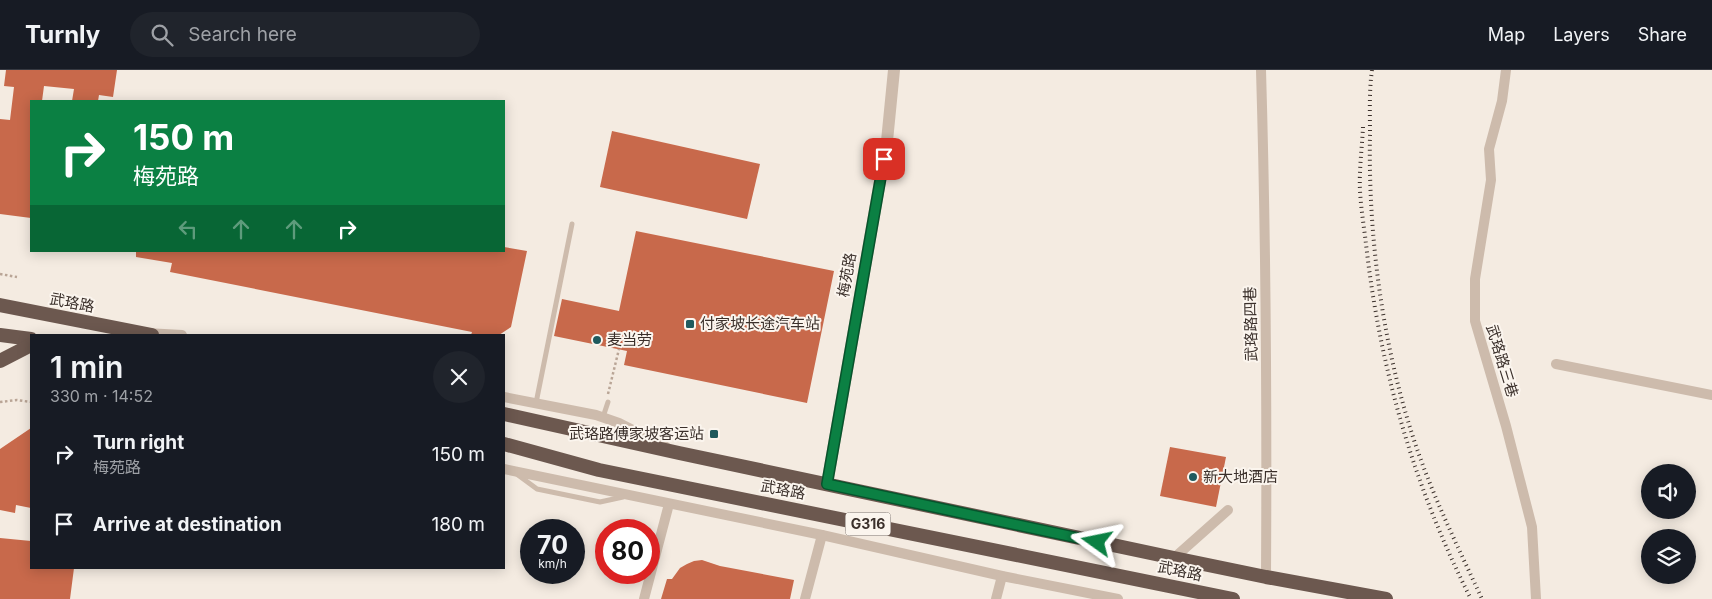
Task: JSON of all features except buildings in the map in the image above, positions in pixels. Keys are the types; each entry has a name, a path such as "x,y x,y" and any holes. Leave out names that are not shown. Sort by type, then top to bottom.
{"highway":[{"name":"武珞路","path":"0,305 145,334"},
{"path":"0,335 30,339"},
{"path":"0,361 30,346"},
{"name":"武珞路","path":"505,414 1174,558 1386,599"},
{"name":"武珞路","path":"505,444 599,470 1233,599"}],"street":[{"name":"梅苑路","path":"827,484 887,141 894,70"},
{"name":"武珞路四巷","path":"1261,70 1267,384 1266,577"},
{"name":"武珞路三巷","path":"1506,70 1502,101 1489,149 1491,180 1475,279 1475,322 1503,416 1532,527 1536,599"},
{"path":"1556,364 1712,395"},
{"name":"武珞路","path":"505,397 619,423 678,452"},
{"path":"509,470 822,535 1002,576 1118,599"},
{"path":"644,599 670,504"},
{"path":"1174,558 1228,510"},
{"path":"805,599 822,535"},
{"path":"996,599 1002,576"}],"lane":[{"path":"536,403 572,224"},
{"path":"603,418 607,402"}],"path":[{"path":"0,274 17,277"},
{"path":"607,402 619,349"},
{"path":"0,402 17,400 30,402"}],"railway":[{"path":"1372,70 1370,86 1370,172 1375,250 1385,327 1403,403 1421,460 1446,521 1482,599"},
{"path":"1363,127 1360,175 1361,204 1372,291 1390,382 1416,470 1451,557 1471,599"}],"place":[{"name":"付家坡长途汽车站","path":"690,324"},
{"name":"麦当劳","path":"597,340"},
{"name":"武珞路傅家坡客运站","path":"714,434"},
{"name":"新大地酒店","path":"1193,477"}],"route":[{"path":"884,159 827,484 1097,542"}]}
